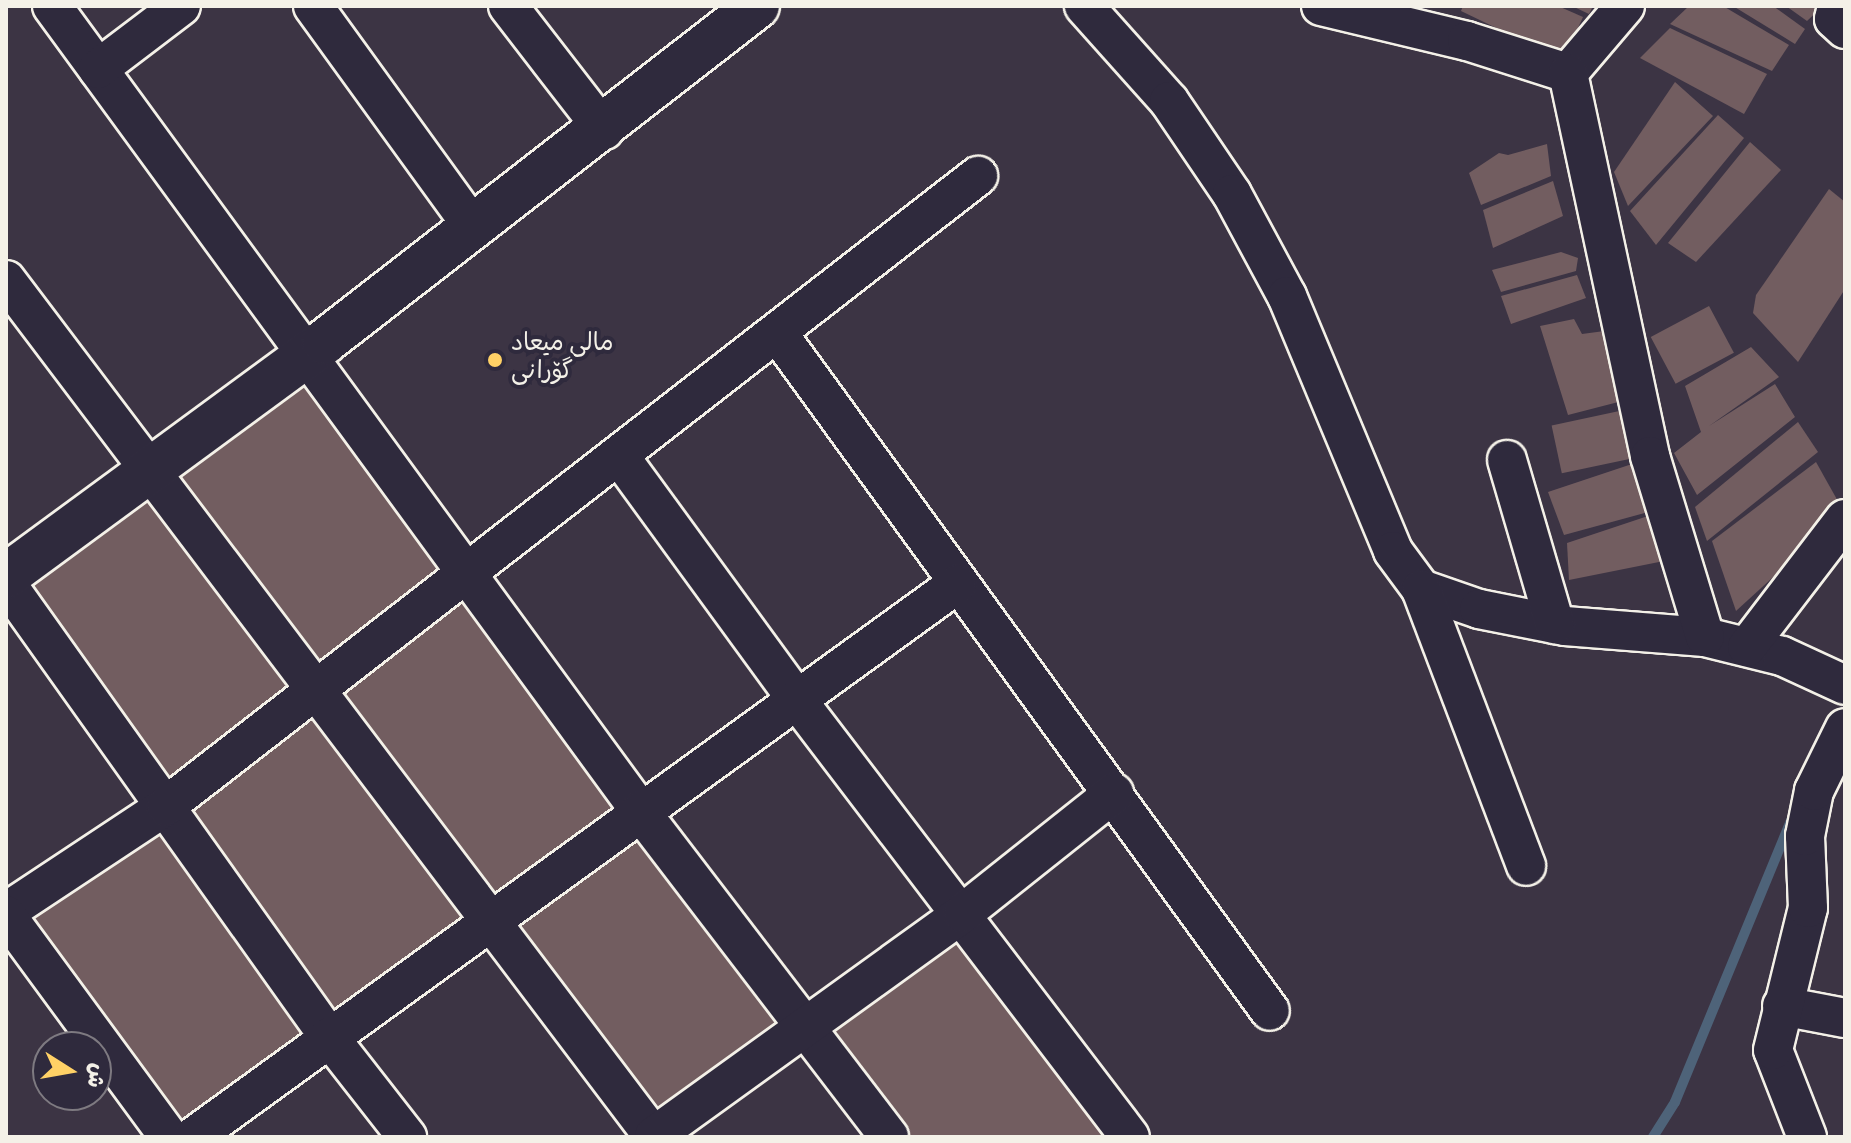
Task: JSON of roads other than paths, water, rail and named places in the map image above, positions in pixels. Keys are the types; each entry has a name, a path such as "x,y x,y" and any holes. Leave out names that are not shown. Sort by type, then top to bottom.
{"street":[{"path":"52,6 640,811 889,1137"},
{"path":"98,69 181,6"},
{"path":"313,6 473,227"},
{"path":"508,6 604,130"},
{"path":"6,576 149,466 307,354 604,130 757,6"},
{"path":"1084,6 1169,101 1232,194 1287,296 1393,551 1421,589 1526,866"},
{"path":"1321,6 1467,41 1568,73"},
{"path":"1568,73 1625,6"},
{"path":"1837,6 1834,19 1845,29"},
{"path":"1568,73 1650,456 1705,637"},
{"path":"169,1137 6,913 166,806 464,572 779,335 978,176"},
{"path":"6,280 317,685 489,923 654,1136 963,913 1114,793"},
{"path":"779,335 1270,1011"},
{"path":"620,457 797,700 963,913 1130,1137"},
{"path":"1507,460 1555,624"},
{"path":"1765,652 1845,519"},
{"path":"6,583 329,1037 407,1137"},
{"path":"193,1137 957,584"},
{"path":"1421,589 1479,609 1555,624 1705,637 1765,652 1844,684"},
{"path":"1807,1137 1773,1050 1808,908 1805,836 1814,791 1845,728"},
{"path":"1782,1006 1845,1018"}],"waterway":[{"path":"1653,1137 1675,1102 1791,821"}],"place":[{"name":"مالی میعاد گۆرانی","path":"495,360"}]}
